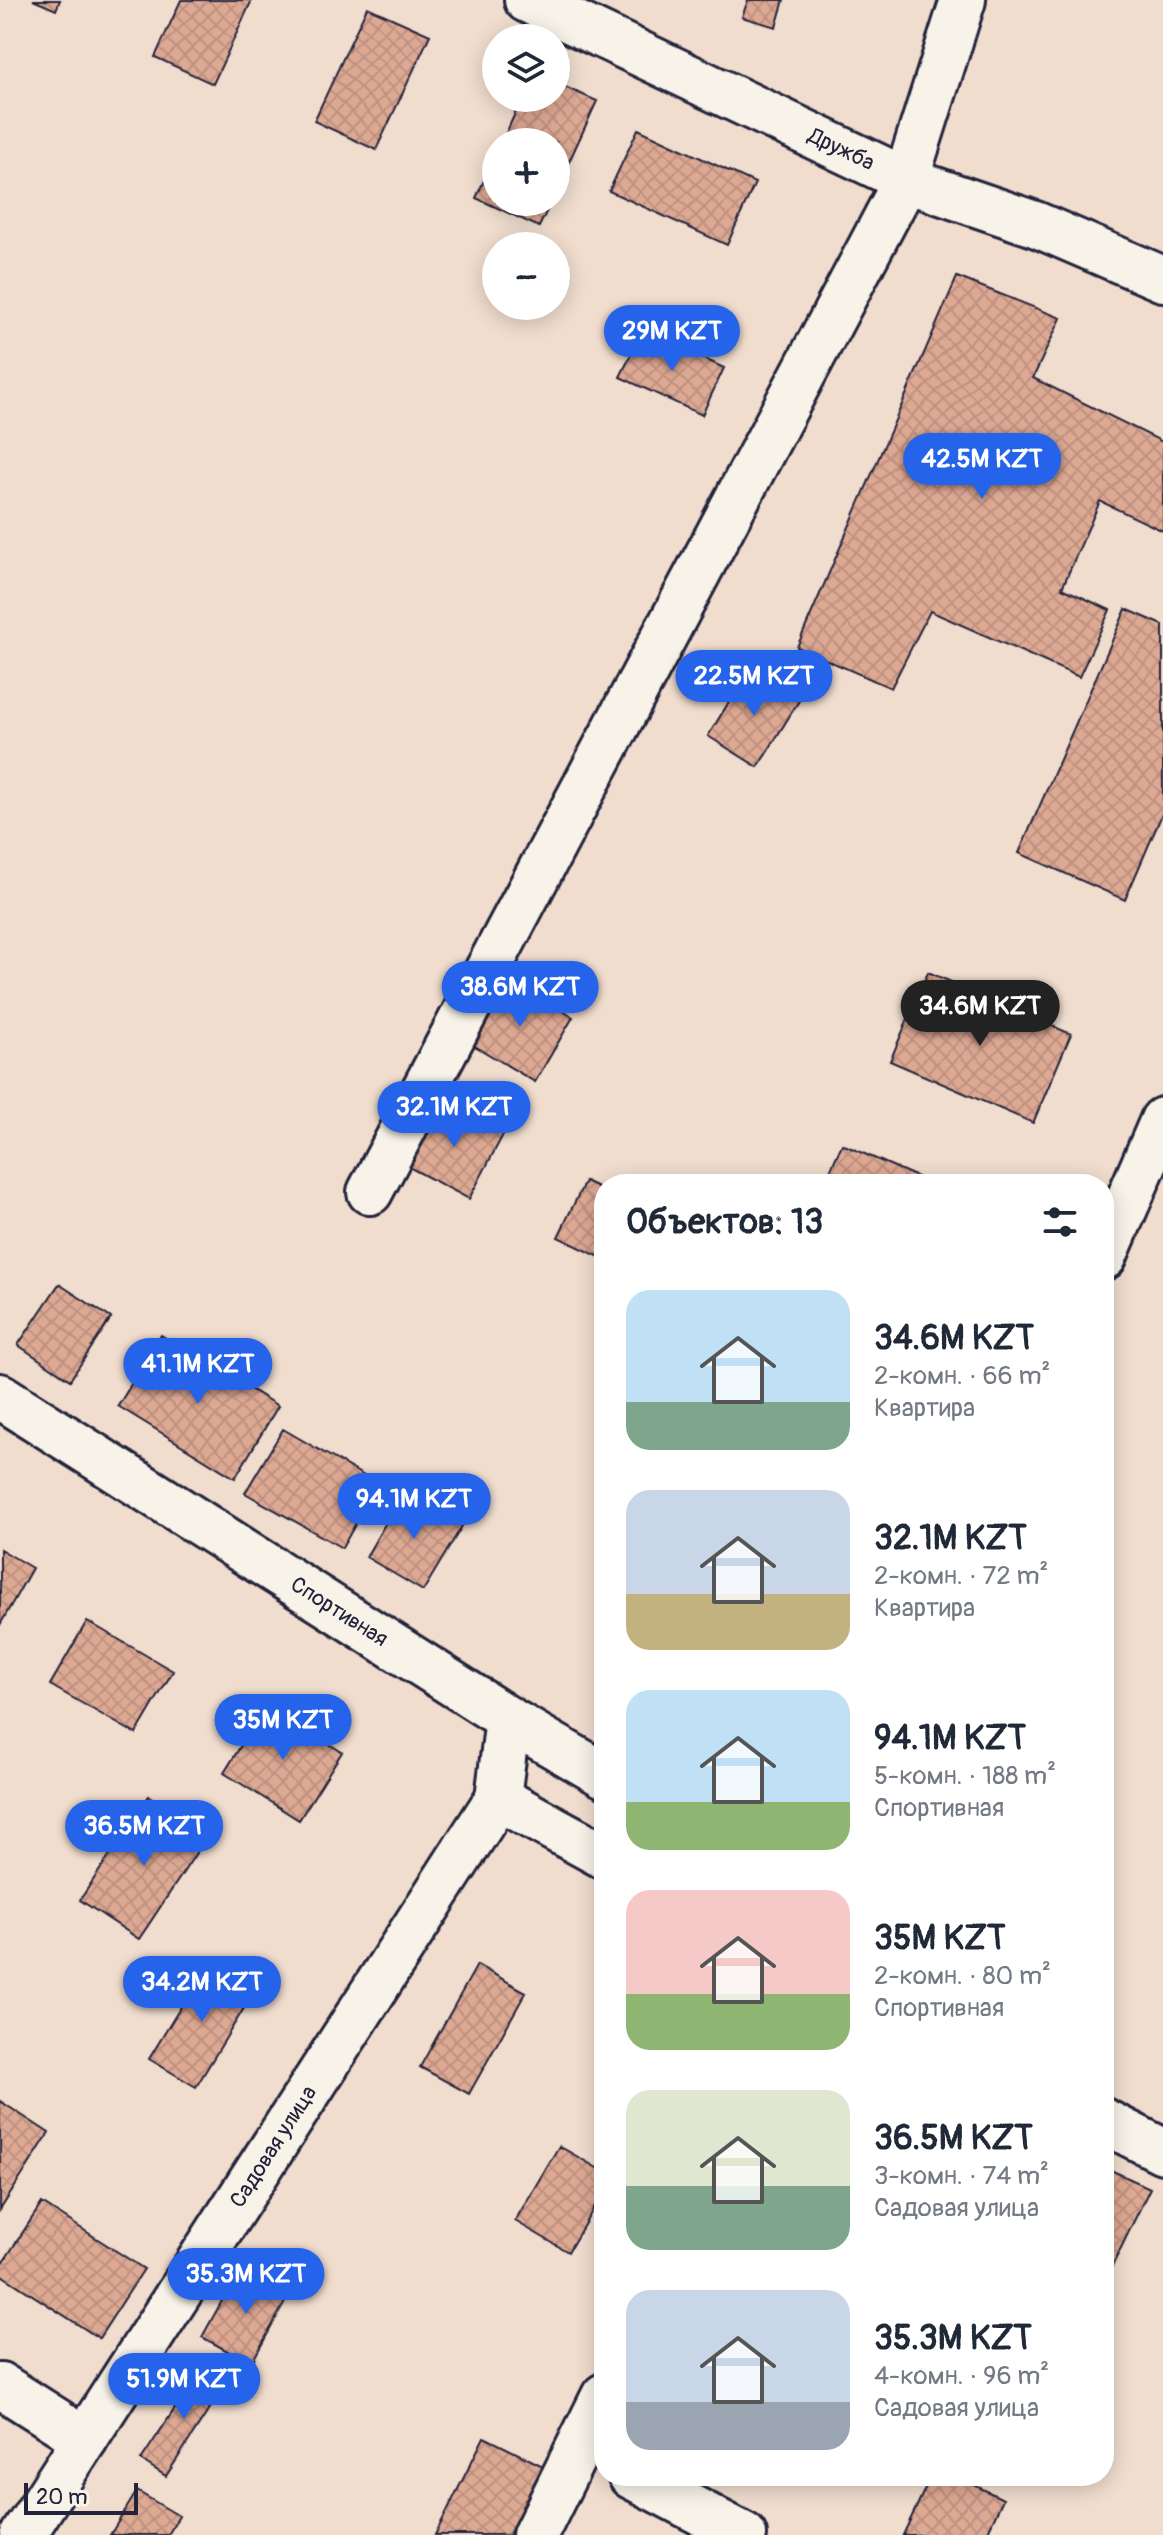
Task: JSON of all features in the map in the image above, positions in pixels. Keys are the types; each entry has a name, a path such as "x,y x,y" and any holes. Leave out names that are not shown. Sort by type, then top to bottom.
{"street":[{"path":"370,1192 906,180 963,0"},
{"name":"Дружба","path":"543,4 906,180 1035,224 1163,279"},
{"path":"1114,1234 1163,1120"},
{"name":"Спортивная","path":"0,1396 508,1719 594,1769"},
{"path":"508,1719 498,1798 594,1851"},
{"name":"Садовая улица","path":"23,2535 498,1798"},
{"path":"1114,2126 1163,2151"},
{"path":"0,2385 85,2439"},
{"path":"535,2535 591,2455"},
{"path":"650,2486 744,2535"}],"building":[{"path":"33,0 60,0 56,10"},
{"path":"181,0 252,0 213,84 155,57"},
{"path":"748,0 784,0 776,27 742,17"},
{"path":"367,7 430,35 376,150 314,121"},
{"path":"570,89 597,101 570,160 570,128 508,128 516,112 570,112"},
{"path":"638,129 755,183 727,245 609,191"},
{"path":"482,185 482,201 476,198"},
{"path":"515,216 544,216 539,227"},
{"path":"957,277 1061,318 1033,378 1163,442 1163,531 1100,501 1062,588 1110,610 1079,677 930,611 891,688 797,647"},
{"path":"643,330 724,368 702,415 620,377"},
{"path":"1126,609 1163,625 1163,812 1125,900 1019,853"},
{"path":"750,668 800,699 758,767 708,736"},
{"path":"928,972 1071,1034 1033,1123 890,1061"},
{"path":"505,977 573,1017 535,1082 468,1042"},
{"path":"440,1099 504,1133 469,1199 405,1165"},
{"path":"842,1144 910,1174 828,1174"},
{"path":"585,1181 594,1185 594,1254 558,1237"},
{"path":"59,1284 111,1318 70,1380 18,1345"},
{"path":"161,1335 278,1406 235,1478 118,1406"},
{"path":"283,1429 378,1484 342,1548 245,1493"},
{"path":"404,1491 462,1526 423,1591 366,1557"},
{"path":"0,1549 32,1568 0,1625"},
{"path":"87,1621 173,1671 136,1734 50,1685"},
{"path":"266,1705 342,1752 299,1820 224,1773"},
{"path":"149,1796 208,1835 139,1939 80,1900"},
{"path":"208,1962 255,1990 196,2087 149,2059"},
{"path":"477,1965 526,1992 469,2094 420,2067"},
{"path":"0,2101 49,2133 0,2210"},
{"path":"559,2146 594,2166 594,2208 568,2252 515,2221"},
{"path":"1114,2172 1150,2188 1114,2262"},
{"path":"42,2203 144,2269 99,2338 0,2274 0,2267"},
{"path":"240,2268 289,2295 251,2364 202,2337"},
{"path":"203,2366 227,2382 166,2476 141,2460"},
{"path":"484,2437 543,2466 509,2535 435,2535"},
{"path":"926,2486 976,2486 1003,2499 986,2535 903,2535"},
{"path":"137,2491 179,2516 168,2535 110,2535"}]}
